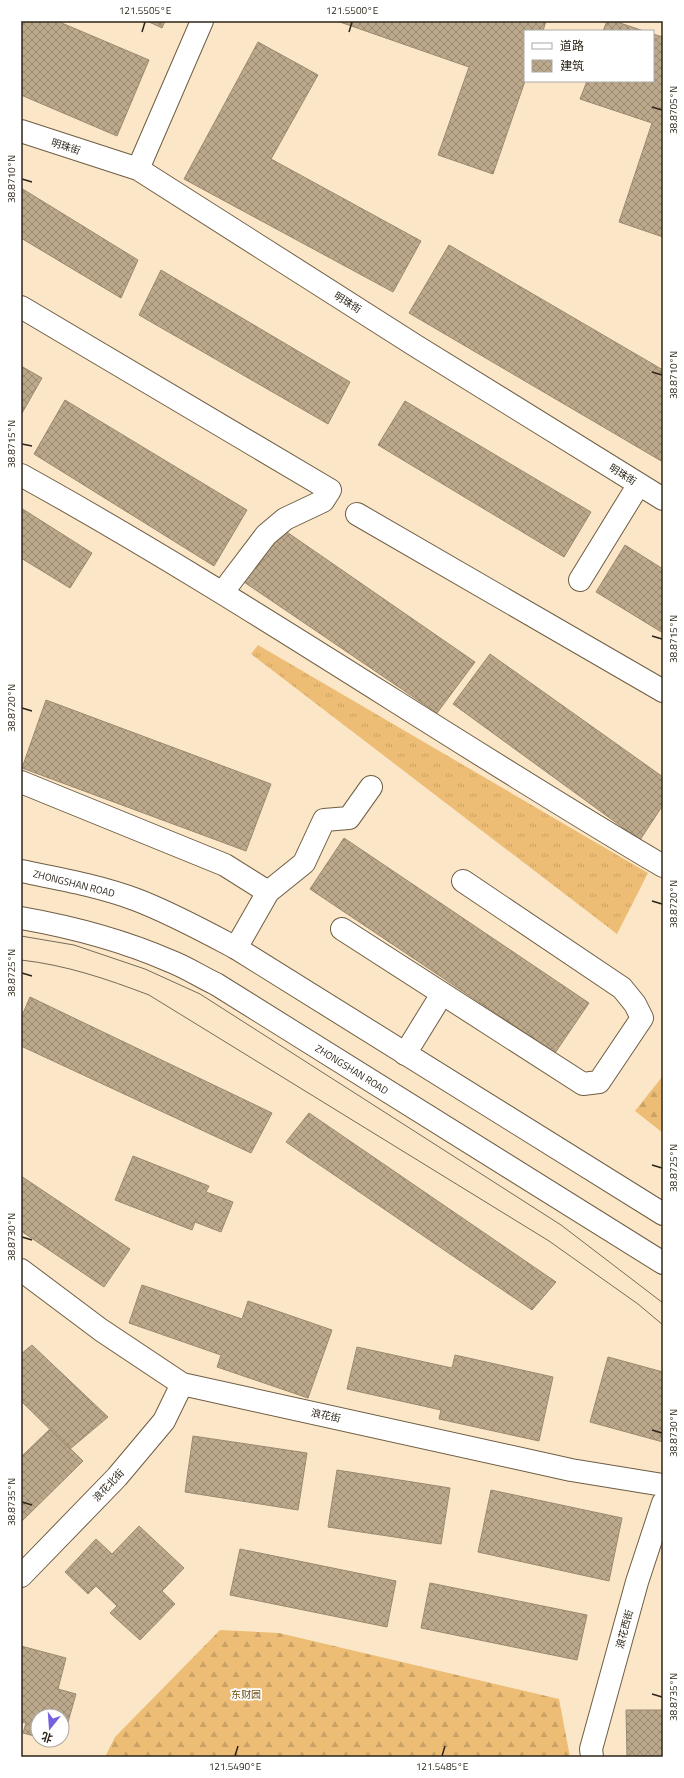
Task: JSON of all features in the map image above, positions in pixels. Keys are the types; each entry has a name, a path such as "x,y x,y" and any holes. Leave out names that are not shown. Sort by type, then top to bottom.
{"main road":[{"path":"138,169 202,21"},
{"name":"明珠街","path":"21,131 138,169 663,499"},
{"path":"21,307 330,490 323,501 285,519 266,535 222,593"},
{"path":"21,475 79,507 222,593 663,866"},
{"path":"580,580 639,484"},
{"path":"357,514 663,691"},
{"path":"21,782 226,866 268,892"},
{"path":"236,948 268,892 304,863 324,820 349,818 371,787"},
{"name":"ZHONGSHAN ROAD","path":"21,871 82,883 136,900 184,921 236,948 663,1214"},
{"path":"342,929 583,1084 599,1082 642,1018 635,1004 622,988 463,882"},
{"name":"ZHONGSHAN ROAD","path":"21,918 69,926 122,942 171,961 216,984 663,1263"},
{"path":"405,1054 442,994"},
{"name":"浪花街","path":"22,1273 101,1330 182,1384 571,1470 663,1485"},
{"name":"浪花北街","path":"21,1576 117,1477 164,1421 182,1384"},
{"name":"浪花西街","path":"592,1757 591,1749 637,1582 663,1503"}],"green space":[{"path":"258,645 648,873 617,934 251,654"},
{"path":"662,1077 663,1078 663,1133 635,1111"},
{"name":"东财园","path":"220,1630 279,1633 559,1699 570,1757 105,1757 115,1737"}],"building":[{"path":"21,21 57,21 149,60 117,136 21,95"},
{"path":"147,21 165,21 162,28"},
{"path":"337,21 546,21 543,30 524,30 525,82 493,174 438,155 469,67"},
{"path":"607,21 614,21 641,30 603,30"},
{"path":"654,34 663,37 663,237 619,222 652,123 580,99 587,82 654,82"},
{"path":"258,42 318,75 271,159 421,241 393,292 184,179"},
{"path":"21,188 138,260 121,298 21,238"},
{"path":"449,245 663,370 663,462 409,313"},
{"path":"161,270 350,382 328,424 139,315"},
{"path":"21,366 42,378 21,415"},
{"path":"65,400 247,510 214,566 34,454"},
{"path":"405,401 591,512 564,557 378,445"},
{"path":"21,508 92,553 70,588 21,558"},
{"path":"281,528 475,662 437,713 244,582"},
{"path":"625,545 663,569 663,633 596,592"},
{"path":"490,654 663,777 663,805 640,840 453,704"},
{"path":"46,700 271,784 246,851 22,768"},
{"path":"344,838 589,1003 555,1053 310,889"},
{"path":"30,997 272,1113 251,1153 21,1046 21,1018"},
{"path":"309,1113 556,1282 532,1310 286,1142"},
{"path":"133,1156 209,1186 206,1192 233,1202 221,1232 195,1222 192,1230 115,1200"},
{"path":"21,1176 130,1249 104,1287 21,1231"},
{"path":"142,1285 242,1319 248,1301 332,1330 308,1398 217,1367 221,1355 129,1323"},
{"path":"32,1345 108,1417 70,1449 21,1401 21,1354"},
{"path":"357,1347 452,1368 455,1355 553,1377 539,1441 439,1419 441,1410 347,1389"},
{"path":"608,1357 663,1372 663,1442 590,1422"},
{"path":"50,1429 83,1461 21,1522 21,1457"},
{"path":"193,1436 307,1453 298,1510 185,1492"},
{"path":"337,1470 450,1488 441,1544 328,1527"},
{"path":"491,1490 622,1518 609,1581 478,1552"},
{"path":"139,1526 184,1568 162,1591 175,1604 140,1640 110,1613 117,1606 96,1586 88,1594 65,1572 96,1539 112,1554"},
{"path":"240,1549 396,1581 387,1627 230,1595"},
{"path":"430,1583 587,1615 577,1660 421,1628"},
{"path":"21,1646 66,1658 58,1689 76,1694 70,1715 70,1708 30,1708 30,1735 23,1733 26,1723 21,1722"},
{"path":"626,1710 663,1710 663,1757 627,1757"}],"tram line":[{"path":"21,936 74,945 145,969 200,994 561,1225 663,1303"},
{"path":"21,960 54,965 86,973 149,995 549,1241 638,1304 663,1325"}]}
